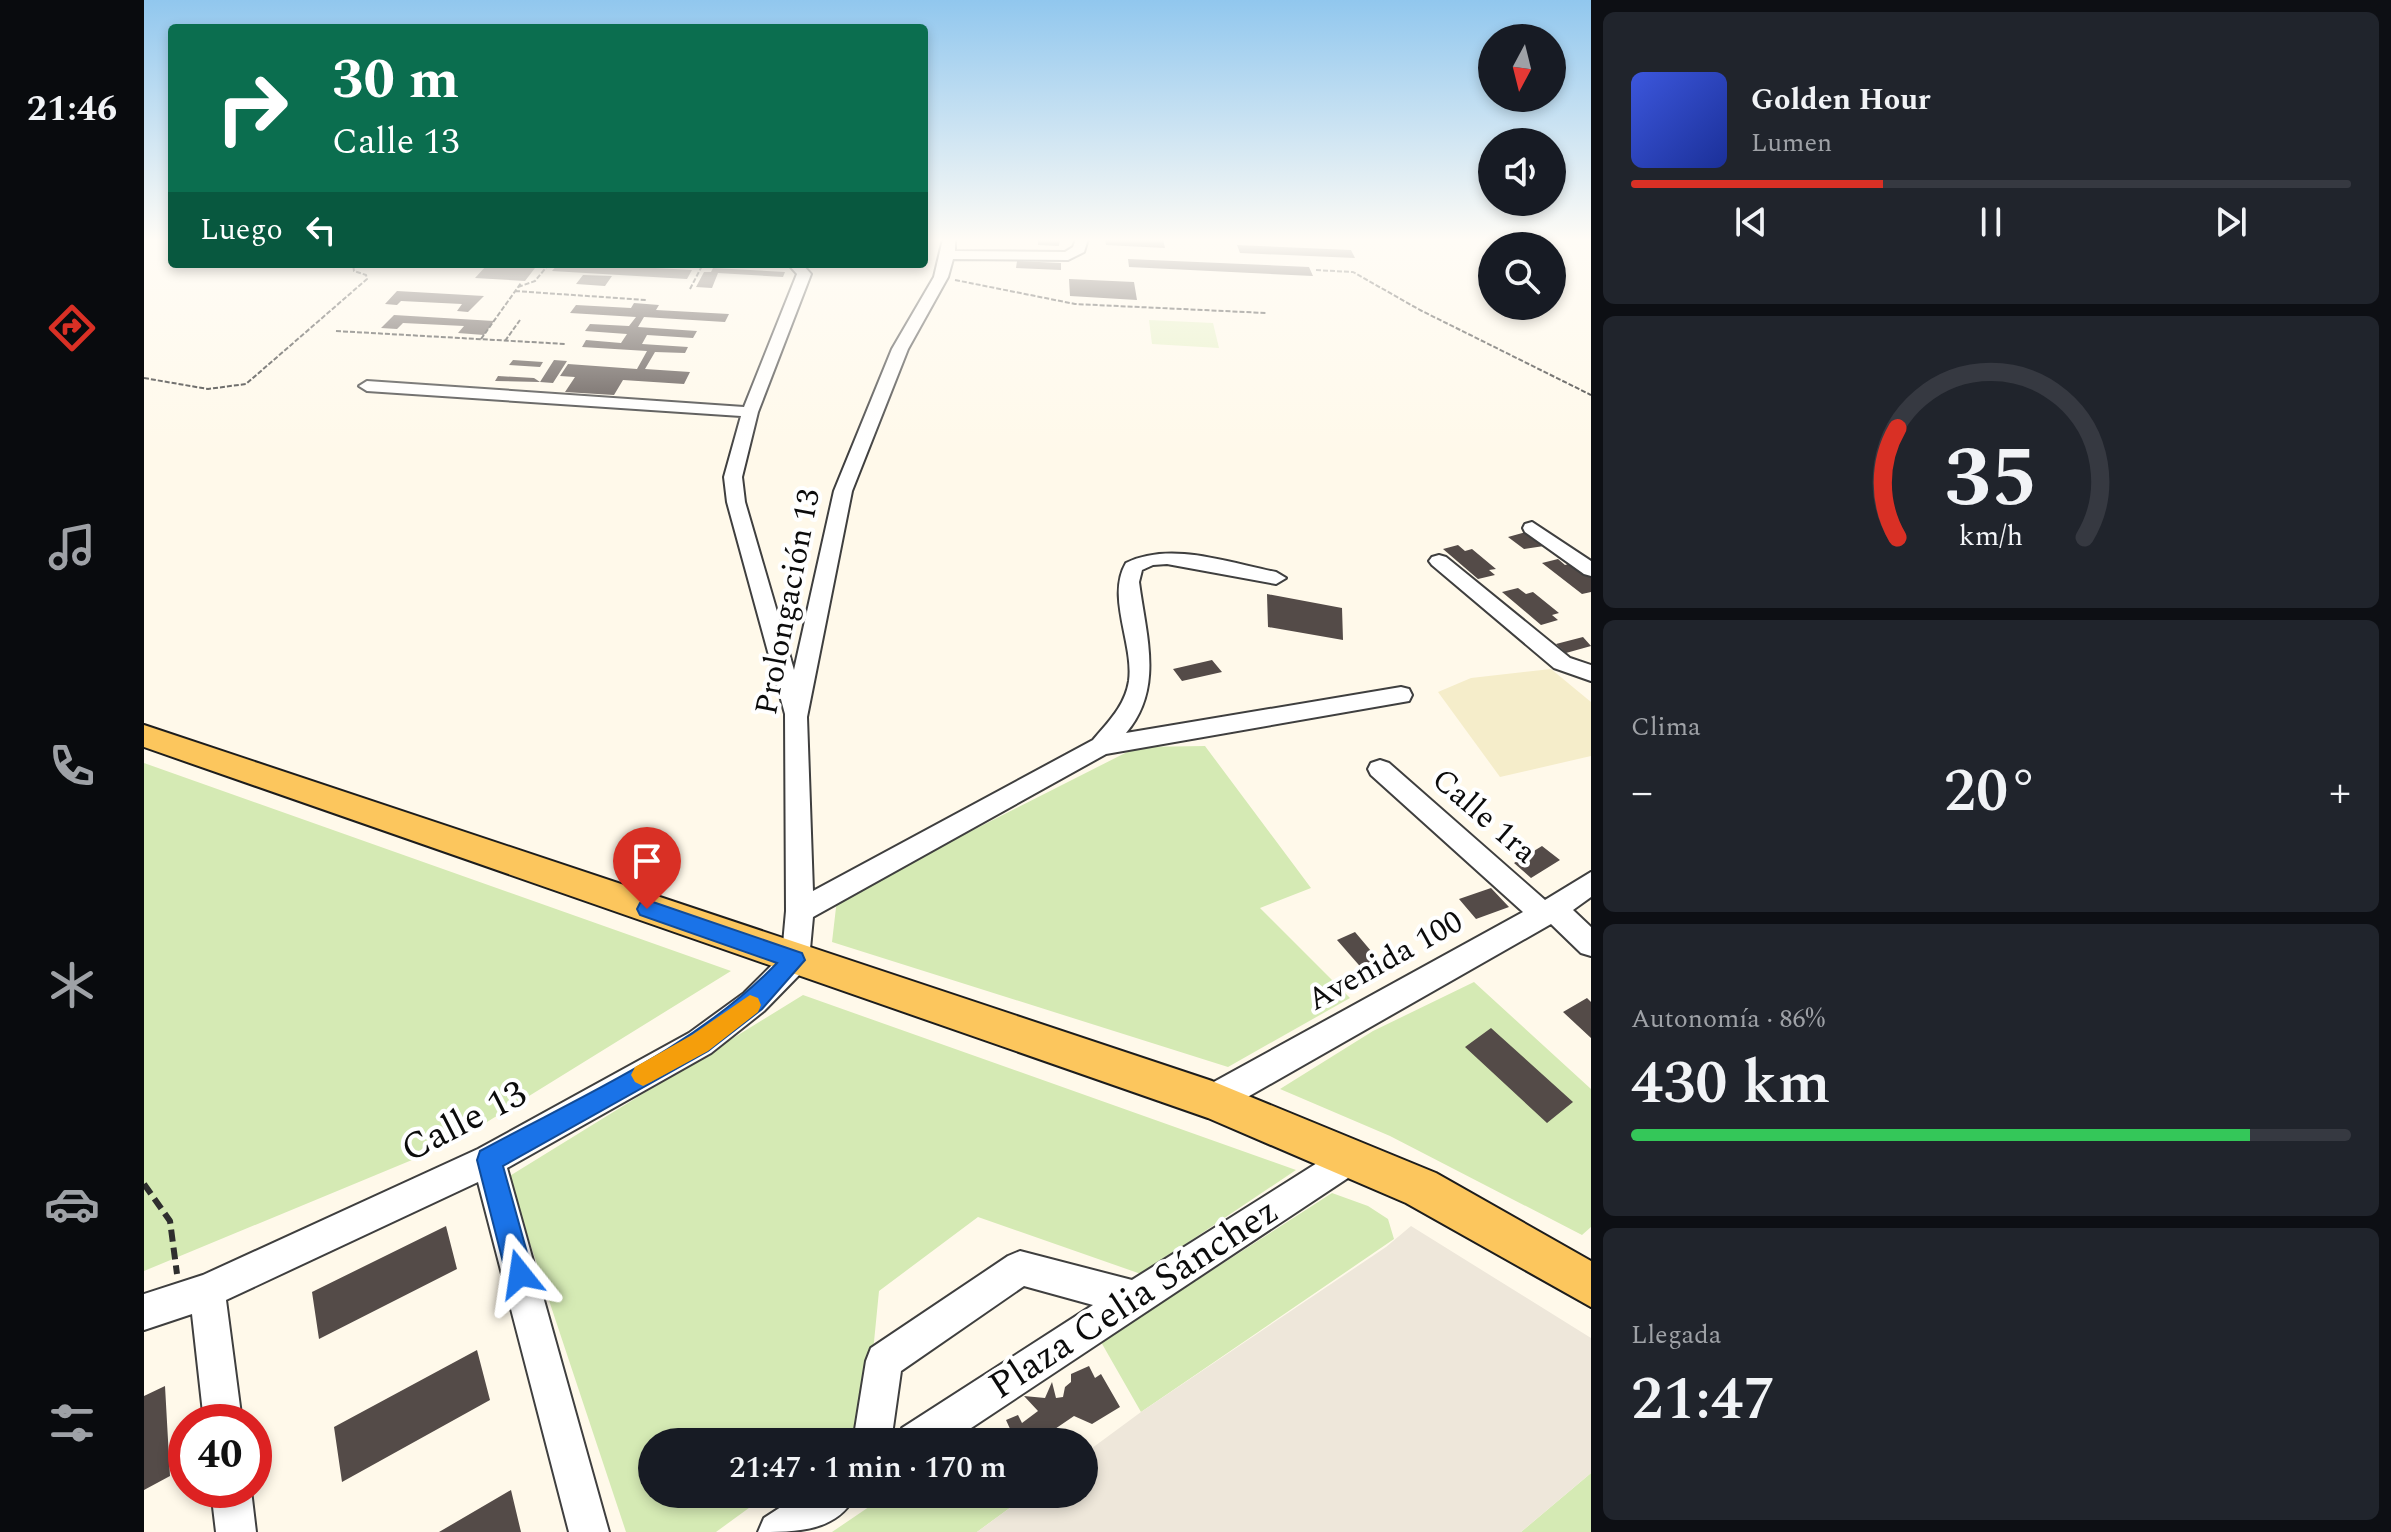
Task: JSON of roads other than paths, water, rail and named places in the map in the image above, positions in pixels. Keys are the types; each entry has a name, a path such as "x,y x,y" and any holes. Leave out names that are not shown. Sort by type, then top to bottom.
{"main road":[{"path":"144,736 1212,1100 1421,1188 1587,1276"}],"street":[{"path":"790,310 750,412 733,477 736,502 796,717"},
{"name":"Prolongación 13","path":"795,960 800,911 796,717 843,491 900,349 922,310"},
{"path":"367,386 750,412"},
{"path":"1532,528 1591,570"},
{"path":"1101,746 1129,714 1140,681 1129,582 1133,567 1149,559 1167,558 1276,578"},
{"path":"1439,561 1562,663 1591,673"},
{"path":"800,911 1101,746 1401,695"},
{"name":"Calle 1ra","path":"1380,769 1591,944"},
{"name":"Avenida 100","path":"1212,1100 1548,911 1591,883"},
{"name":"Calle 13","path":"144,1312 194,1295 489,1160 700,1043 754,1002 795,960"},
{"name":"Plaza Celia Sánchez","path":"937,1428 1352,1157"},
{"path":"489,1160 589,1532"},
{"path":"874,1428 884,1361 1020,1268 1135,1299"},
{"path":"194,1295 219,1404"},
{"path":"233,1508 236,1532"},
{"path":"778,1532 815,1508"}]}
